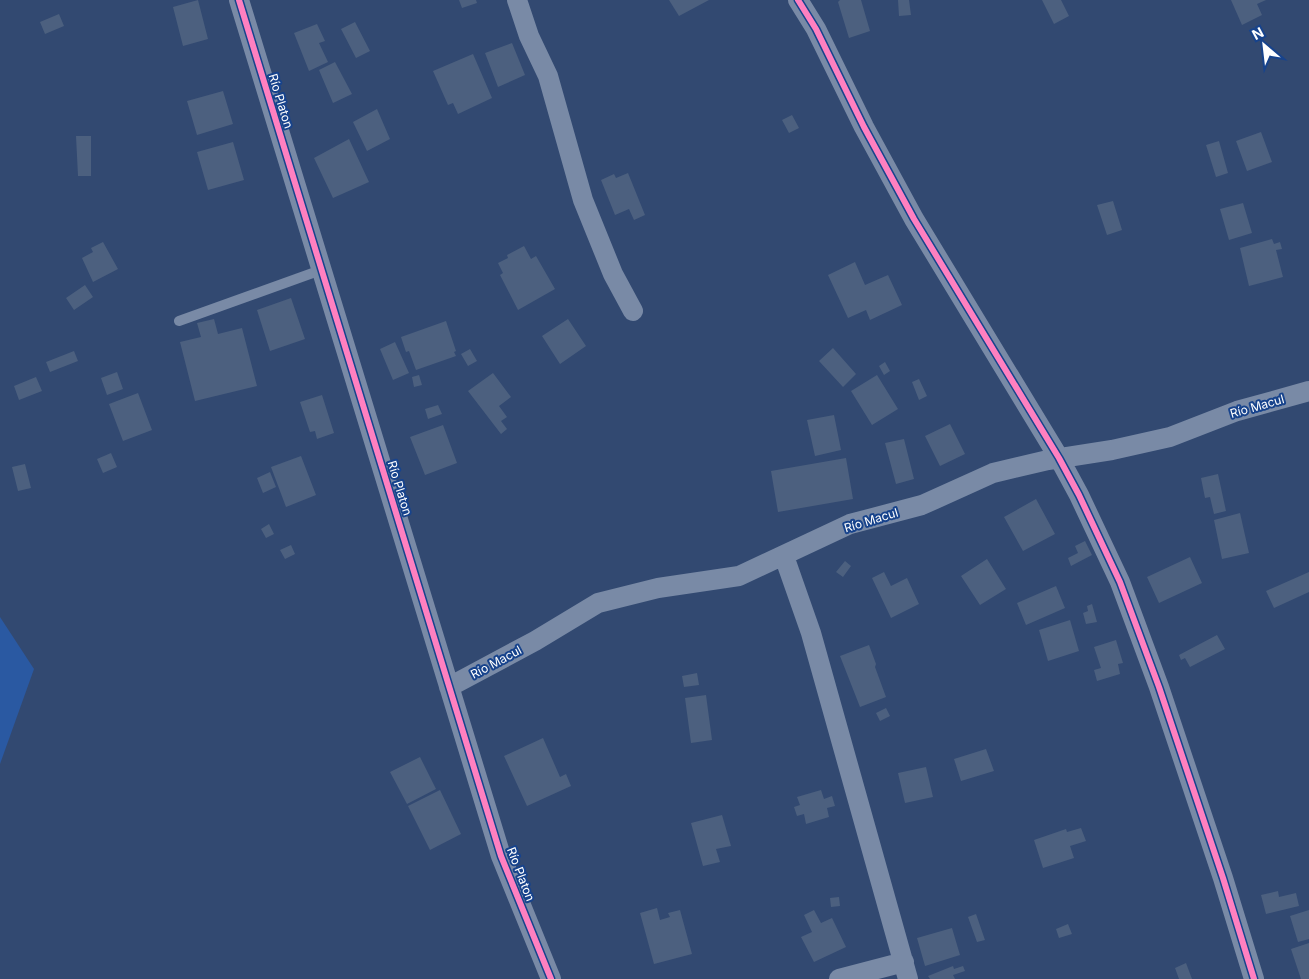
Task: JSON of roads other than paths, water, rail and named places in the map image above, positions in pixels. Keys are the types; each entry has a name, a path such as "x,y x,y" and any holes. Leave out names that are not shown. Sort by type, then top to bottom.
{"street":[{"name":"Río Platon","path":"240,0 501,856 551,979"},
{"path":"516,0 529,36 548,76 583,200 613,274 633,311"},
{"path":"798,0 816,29 864,127 914,219 1059,458 1079,495 1120,582 1150,660 1223,878 1254,979"},
{"name":"Río Macul","path":"449,687 535,641 598,603 658,588 739,576 850,524 922,505 993,473 1059,458 1112,450 1170,437 1236,411 1309,391"},
{"path":"784,556 811,633 906,970 839,979"}],"lane":[{"path":"179,321 321,270"}]}
